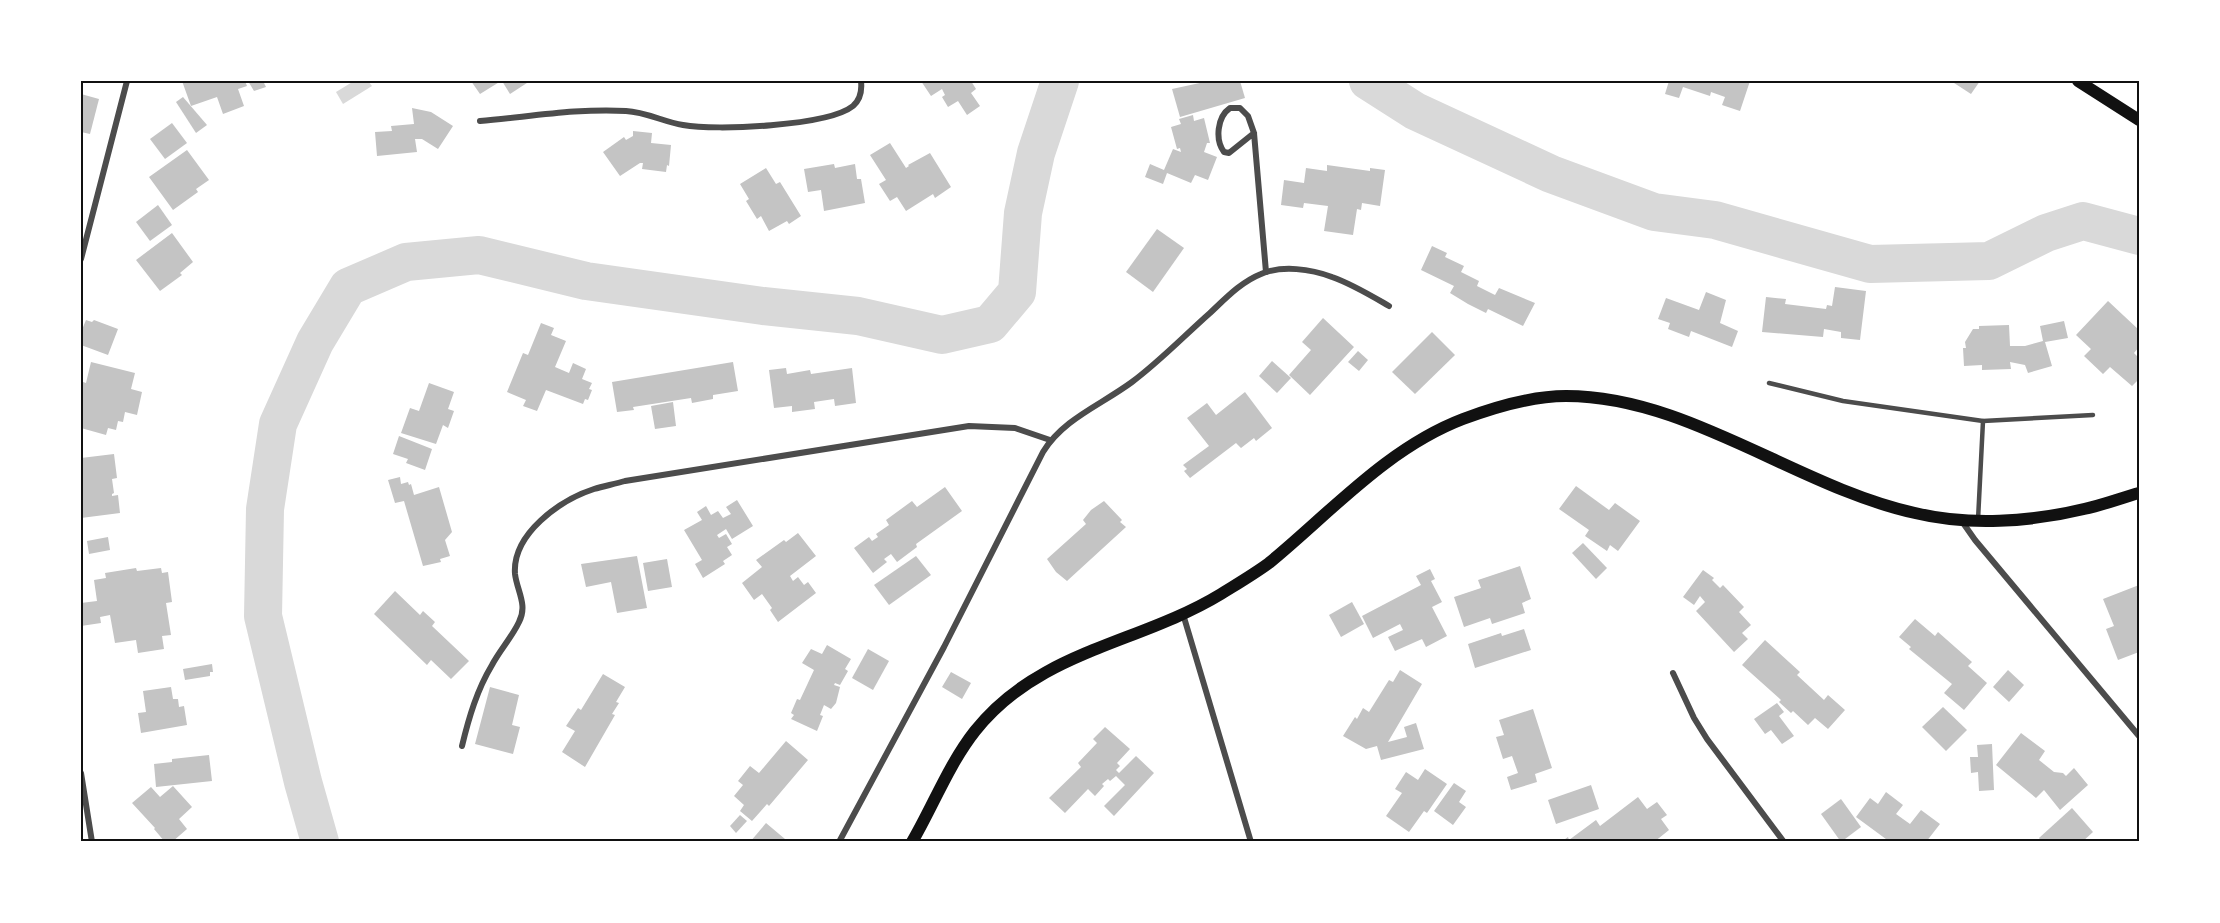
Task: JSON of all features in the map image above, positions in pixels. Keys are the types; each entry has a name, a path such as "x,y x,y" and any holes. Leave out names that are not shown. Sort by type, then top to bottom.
{"main road":[{"path":"2078,81 2139,120"},
{"path":"912,842 973,733 1015,692 1036,677 1068,660 1183,614 1218,596 1266,565 1377,471 1424,439 1461,420 1535,399 1566,396 1634,404 1698,427 1852,495 1918,514 1961,520 2007,520 2055,515 2084,510 2139,493"}],"street":[{"path":"81,259 127,81"},
{"path":"480,121 597,111 628,111 682,125 707,128 766,126 829,116 844,111 859,99 862,93 861,81"},
{"path":"1254,133 1229,153 1224,152 1220,147 1220,122 1223,115 1230,108 1240,108 1251,122 1254,133 1266,272"},
{"path":"839,842 944,647 1050,440 1076,419 1131,383 1244,283 1266,272 1301,269 1331,276 1355,286 1389,306"},
{"path":"462,746 478,692 491,666 519,622 524,608 516,574 516,556 533,529 567,502 592,490 625,481 969,426 1015,428 1050,440"},
{"path":"1961,520 1975,540 2139,736"},
{"path":"1183,614 1251,842"},
{"path":"1673,673 1694,718 1707,739 1784,842"},
{"path":"81,773 92,842"}],"lane":[{"path":"1769,383 1843,401 1983,422 2093,414"},
{"path":"1978,520 1983,422"}],"shaded area":[{"path":"354,81 368,81 372,86 343,104 336,92"}],"building":[{"path":"182,81 245,81 247,86 238,89 244,106 223,114 217,97 191,106"},
{"path":"248,81 263,81 266,87 254,91"},
{"path":"471,81 501,81 480,94"},
{"path":"502,81 530,81 510,94"},
{"path":"921,81 971,81 976,89 971,93 980,106 967,115 958,101 948,107 942,97 945,95 942,89 931,96"},
{"path":"1209,81 1240,81 1245,98 1180,117 1172,89"},
{"path":"1669,81 1750,81 1740,111 1722,105 1725,97 1711,92 1710,96 1683,87 1679,98 1665,94"},
{"path":"1951,81 1980,81 1971,94"},
{"path":"81,94 99,99 90,134 81,132"},
{"path":"183,97 207,125 196,133 176,102"},
{"path":"412,108 431,112 453,126 438,149 422,139 415,139 417,152 377,156 375,132 392,131 391,126 414,124"},
{"path":"1193,115 1194,121 1204,118 1210,143 1207,143 1204,152 1217,157 1208,180 1195,175 1191,183 1167,173 1163,184 1145,177 1150,164 1164,170 1173,149 1181,152 1180,148 1177,149 1171,127 1181,124 1179,119"},
{"path":"172,123 187,143 165,159 150,139"},
{"path":"633,131 652,133 651,143 671,145 669,166 667,165 666,172 642,169 643,163 640,163 620,176 603,152 624,137 626,140 633,136"},
{"path":"890,143 906,168 930,153 951,187 935,198 933,194 906,211 897,197 890,201 879,184 886,180 870,155"},
{"path":"187,150 209,180 196,189 198,192 173,210 149,177"},
{"path":"834,164 835,168 855,164 857,179 861,179 865,203 824,211 821,190 808,192 804,169"},
{"path":"1327,165 1370,171 1370,168 1385,170 1380,206 1362,203 1361,210 1357,209 1353,235 1324,231 1328,206 1304,203 1303,208 1281,205 1284,180 1304,183 1306,168 1327,171"},
{"path":"766,168 776,184 780,182 801,216 789,224 787,221 769,231 761,216 757,219 746,201 749,199 740,184"},
{"path":"158,205 172,225 150,241 136,222"},
{"path":"1157,229 1184,248 1153,292 1126,272"},
{"path":"172,233 193,262 180,273 182,275 160,291 136,260"},
{"path":"1432,246 1447,253 1445,257 1464,266 1461,272 1479,281 1477,286 1495,295 1499,288 1535,303 1523,326 1488,309 1486,313 1468,304 1450,293 1454,286 1421,270"},
{"path":"1835,287 1866,291 1860,340 1841,338 1841,332 1824,329 1823,337 1762,332 1766,297 1786,299 1785,304 1826,309 1827,305 1832,306"},
{"path":"1706,292 1726,300 1720,323 1738,331 1732,347 1691,331 1689,337 1668,329 1670,323 1658,319 1666,298 1699,310"},
{"path":"2108,301 2139,330 2139,347 2134,353 2139,358 2139,379 2132,386 2110,367 2103,374 2084,356 2091,349 2076,335"},
{"path":"1323,318 1354,347 1310,395 1289,375 1311,350 1302,342"},
{"path":"86,320 92,322 94,320 118,329 108,355 81,345 81,332"},
{"path":"2064,321 2068,338 2045,342 2052,366 2028,373 2025,365 2010,362 2011,369 1982,370 1982,365 1964,366 1965,342 1973,329 1979,329 1979,326 2009,325 2010,346 2025,346 2043,341 2040,326"},
{"path":"541,323 554,328 551,335 566,341 555,367 569,373 573,363 586,369 582,379 592,383 589,389 592,390 588,400 585,399 583,404 546,390 537,411 523,406 526,400 507,392 523,353 528,355"},
{"path":"1432,332 1455,355 1415,394 1392,372"},
{"path":"1358,351 1368,360 1359,371 1348,362"},
{"path":"1272,361 1291,378 1277,393 1259,376"},
{"path":"91,362 135,373 131,389 142,392 137,415 125,412 123,422 118,421 116,430 108,428 106,435 81,428 81,391 83,382 86,383"},
{"path":"733,362 738,391 713,395 713,399 692,403 691,398 633,407 634,410 617,412 612,382"},
{"path":"786,368 787,374 810,370 811,374 852,368 856,403 835,406 834,399 814,402 815,409 792,412 792,406 774,408 769,370"},
{"path":"429,383 454,392 448,409 454,411 448,428 443,425 436,444 401,433 410,408 419,411"},
{"path":"1245,392 1272,428 1256,441 1254,438 1241,448 1236,443 1190,478 1184,471 1187,469 1183,465 1209,446 1187,418 1207,403 1216,415"},
{"path":"673,402 676,426 655,429 651,406"},
{"path":"399,436 432,449 425,470 406,463 408,459 393,454"},
{"path":"114,454 117,478 112,479 114,493 112,496 118,495 120,513 81,518 81,458"},
{"path":"400,477 401,484 408,482 409,485 411,484 414,495 439,487 452,532 445,540 450,556 440,559 441,562 423,566 404,501 395,503 388,480"},
{"path":"1576,486 1609,510 1615,503 1640,521 1618,551 1610,545 1607,551 1585,536 1589,530 1559,509"},
{"path":"945,487 962,511 916,544 917,547 897,562 891,554 884,559 887,562 873,573 854,548 869,537 872,541 878,537 876,534 889,525 886,520 912,501 917,507"},
{"path":"737,500 753,526 732,539 726,529 717,535 719,538 726,534 732,544 727,547 732,555 723,561 725,564 703,578 695,564 702,560 684,530 702,520 697,512 706,506 711,515 718,511 723,518 731,514 726,507"},
{"path":"1104,501 1126,527 1067,581 1056,572 1047,559 1086,524 1083,520 1091,510"},
{"path":"798,533 816,556 790,576 793,581 798,577 804,585 808,582 816,593 778,622 762,594 754,600 742,583 762,567 756,560"},
{"path":"108,537 110,550 89,554 87,541"},
{"path":"1583,543 1607,568 1596,579 1572,553"},
{"path":"637,556 647,608 617,613 611,582 586,587 581,564"},
{"path":"916,556 931,575 889,605 874,585"},
{"path":"667,559 672,587 648,591 643,563"},
{"path":"1520,566 1531,599 1522,603 1525,613 1492,624 1490,618 1464,627 1454,597 1481,588 1478,580"},
{"path":"136,568 137,571 161,568 162,573 168,572 172,602 166,603 171,635 162,636 164,649 138,653 136,640 115,643 110,615 100,617 101,623 81,626 81,603 97,601 94,580 106,578 105,573"},
{"path":"1430,569 1435,579 1431,581 1442,602 1432,607 1447,636 1426,647 1422,639 1395,651 1388,637 1403,630 1400,624 1373,638 1362,616 1421,585 1416,576"},
{"path":"1703,570 1714,578 1712,580 1720,588 1723,585 1744,607 1739,612 1751,625 1742,633 1748,639 1734,652 1696,611 1705,602 1700,596 1694,605 1683,597"},
{"path":"2139,585 2139,652 2118,660 2106,629 2114,626 2103,599"},
{"path":"395,591 420,615 423,611 435,622 432,626 469,661 451,679 431,660 427,665 374,614"},
{"path":"1352,602 1364,624 1341,637 1329,615"},
{"path":"1915,619 1935,636 1938,632 1972,662 1968,666 1987,683 1964,710 1944,693 1952,684 1909,649 1911,647 1899,637"},
{"path":"1524,629 1531,650 1475,668 1468,644 1501,633 1502,636"},
{"path":"1765,640 1800,672 1797,675 1824,700 1828,695 1845,710 1828,729 1815,718 1808,725 1793,711 1791,713 1779,702 1781,700 1742,665"},
{"path":"827,645 851,659 845,669 848,671 840,685 835,683 834,685 840,687 836,703 831,709 824,705 820,715 823,716 817,731 791,719 794,715 791,713 797,699 800,700 814,670 802,663 811,649 822,654"},
{"path":"868,649 889,661 873,690 852,678"},
{"path":"212,664 213,672 210,672 210,676 185,680 183,669"},
{"path":"1400,670 1422,684 1388,742 1407,737 1404,727 1416,723 1424,749 1381,760 1377,746 1366,749 1343,736 1363,708 1369,712 1389,680 1393,682"},
{"path":"2008,670 2024,685 2009,702 1993,687"},
{"path":"951,672 971,683 962,699 942,687"},
{"path":"603,674 625,687 616,702 619,703 612,714 615,715 585,767 562,752 575,731 566,726 578,708 581,710"},
{"path":"171,687 173,699 178,699 179,707 184,706 187,725 141,733 138,713 146,712 143,691"},
{"path":"490,687 519,695 512,725 520,727 513,754 475,744"},
{"path":"1777,703 1784,712 1779,716 1794,736 1782,744 1771,730 1765,734 1754,719"},
{"path":"1943,707 1967,730 1946,751 1922,727"},
{"path":"1533,709 1552,768 1535,774 1537,782 1511,790 1507,777 1518,773 1512,756 1503,759 1496,737 1504,735 1499,720"},
{"path":"1105,727 1130,749 1117,763 1120,766 1116,770 1119,773 1136,756 1154,773 1114,816 1104,806 1125,785 1116,776 1102,784 1104,786 1095,796 1088,789 1065,813 1049,798 1081,767 1078,763 1097,743 1093,739"},
{"path":"2021,733 2045,751 2039,760 2054,772 2063,773 2066,776 2074,768 2088,785 2060,810 2044,790 2036,798 1996,765"},
{"path":"786,741 808,760 769,806 767,804 752,821 740,811 744,805 734,796 743,785 738,781 750,766 759,773"},
{"path":"1992,744 1994,790 1979,791 1978,772 1971,773 1970,757 1978,757 1977,745"},
{"path":"209,755 212,781 156,787 154,764 172,762 172,759"},
{"path":"1425,769 1447,784 1427,813 1424,811 1409,832 1386,816 1402,793 1395,789 1406,772 1418,780"},
{"path":"1454,783 1466,791 1459,802 1466,807 1453,825 1434,811"},
{"path":"1591,785 1599,809 1556,824 1548,800"},
{"path":"173,786 192,807 179,819 187,829 172,842 165,842 132,803 151,787 160,797"},
{"path":"1886,792 1903,805 1896,814 1910,824 1921,810 1940,824 1926,842 1890,842 1856,817 1870,798 1878,804"},
{"path":"1638,797 1647,809 1657,802 1667,815 1661,819 1669,830 1654,842 1607,842 1606,840 1603,842 1561,842 1568,837 1569,840 1596,820 1600,826"},
{"path":"1841,799 1861,827 1841,842 1821,814"},
{"path":"2072,808 2093,832 2082,842 2042,842 2039,838"},
{"path":"740,815 747,821 736,833 730,826"},
{"path":"766,823 785,839 783,842 750,842"}],"waterway":[{"path":"320,842 303,782 263,616 265,509 278,424 315,342 348,287 406,262 479,255 586,281 763,306 858,316 942,335 990,324 1017,292 1023,213 1036,153 1060,81"},
{"path":"1368,81 1415,111 1551,174 1654,212 1715,220 1870,264 1989,261 2046,233 2083,221 2139,236"}]}
